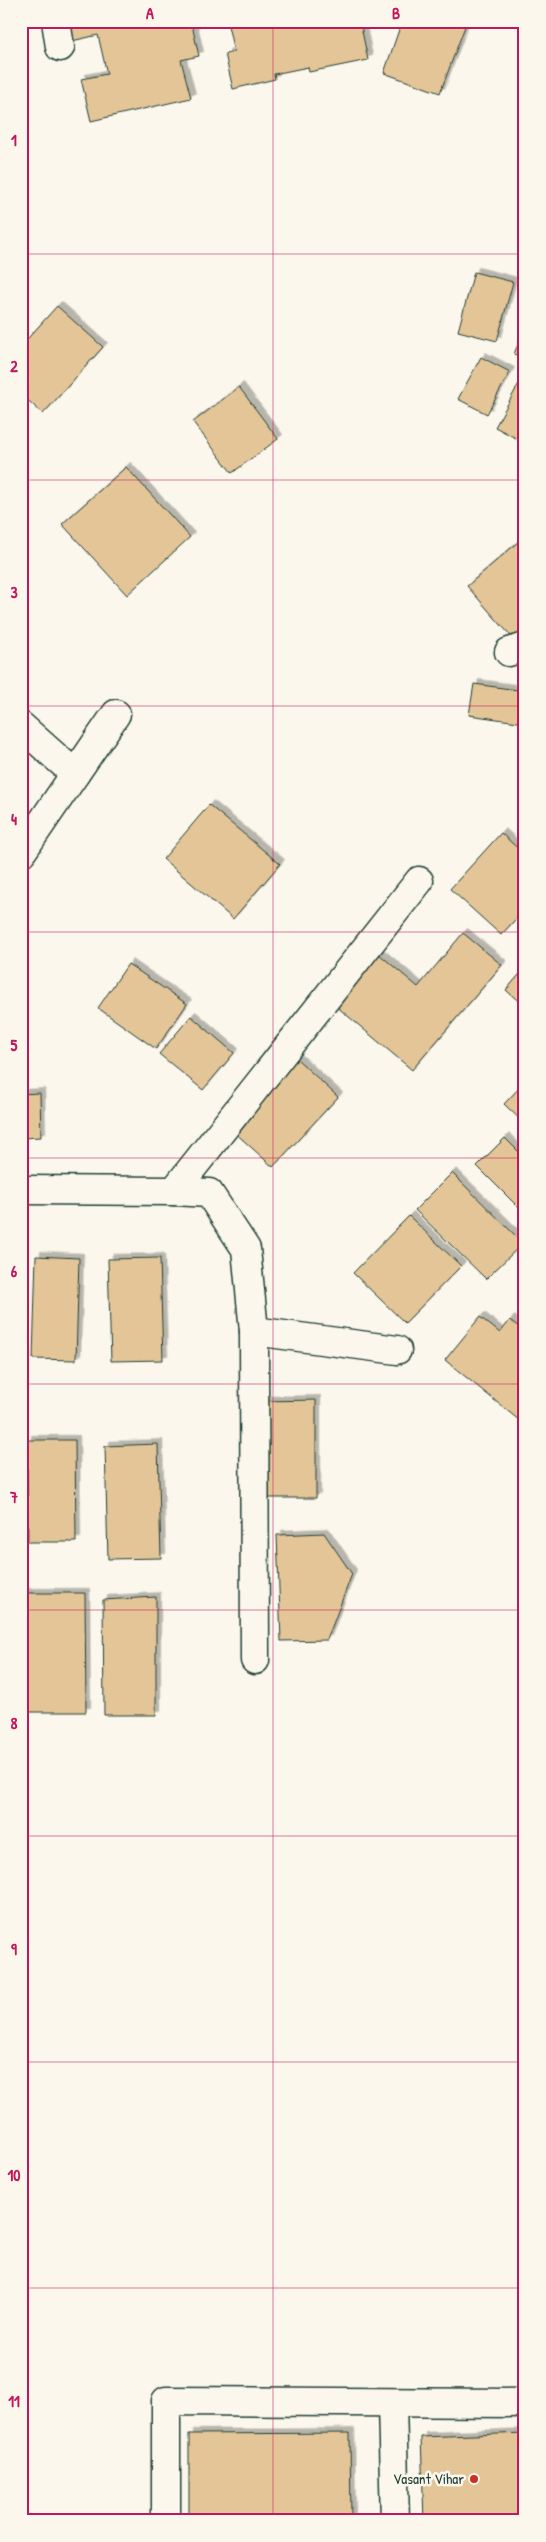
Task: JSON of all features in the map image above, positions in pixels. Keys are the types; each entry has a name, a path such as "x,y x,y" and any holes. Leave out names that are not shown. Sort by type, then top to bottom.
{"street":[{"path":"21,853 116,714"},
{"path":"21,726 75,774"},
{"path":"174,1191 419,881"},
{"path":"21,1190 174,1191 209,1194 246,1249 254,1331 255,1660"},
{"path":"254,1331 397,1350"},
{"path":"166,2521 166,2401 525,2404"},
{"path":"392,2404 395,2521"}],"building":[{"path":"68,21 191,21 199,56 181,60 191,98 91,121 81,79 107,74 98,35 72,41"},
{"path":"227,21 322,21 322,23 360,21 368,60 309,72 308,67 274,74 275,79 233,89 225,54 234,52"},
{"path":"402,21 467,21 440,93 384,73"},
{"path":"474,272 513,282 497,341 458,331"},
{"path":"57,306 103,347 43,414 21,394 21,346"},
{"path":"525,328 525,358 514,354"},
{"path":"481,357 510,372 487,414 458,399"},
{"path":"522,378 525,380 525,443 495,427"},
{"path":"239,387 278,439 232,473 193,422"},
{"path":"126,467 190,537 127,595 62,524"},
{"path":"525,536 525,637 517,643 467,586"},
{"path":"474,684 525,691 525,723 469,715"},
{"path":"209,805 280,864 233,919 163,859"},
{"path":"501,833 525,855 525,909 501,935 450,889"},
{"path":"463,933 502,965 412,1070 336,1006 379,954 418,987"},
{"path":"128,964 187,1004 156,1049 98,1008"},
{"path":"525,968 525,1007 506,990"},
{"path":"191,1016 234,1053 203,1090 159,1054"},
{"path":"297,1059 338,1097 273,1167 232,1130"},
{"path":"525,1082 525,1124 504,1104"},
{"path":"40,1093 41,1137 21,1138 21,1094"},
{"path":"505,1138 525,1158 525,1214 477,1166"},
{"path":"452,1173 523,1243 486,1279 415,1210"},
{"path":"409,1216 461,1266 405,1323 353,1273"},
{"path":"36,1256 79,1258 76,1360 33,1359"},
{"path":"160,1258 163,1360 111,1361 108,1259"},
{"path":"480,1317 500,1333 510,1320 525,1332 525,1425 445,1360"},
{"path":"316,1400 316,1498 262,1498 262,1401"},
{"path":"27,1440 75,1440 76,1542 28,1542"},
{"path":"158,1444 161,1558 108,1559 105,1446"},
{"path":"324,1533 352,1574 327,1640 281,1641 277,1535"},
{"path":"24,1593 85,1593 86,1712 24,1712"},
{"path":"156,1597 156,1715 104,1715 103,1600"},
{"path":"350,2433 351,2521 189,2521 189,2434"},
{"name":"Vasant Vihar","path":"525,2433 525,2521 424,2521 421,2437"}],"place":[{"name":"Vasant Vihar","path":"474,2479"}]}
